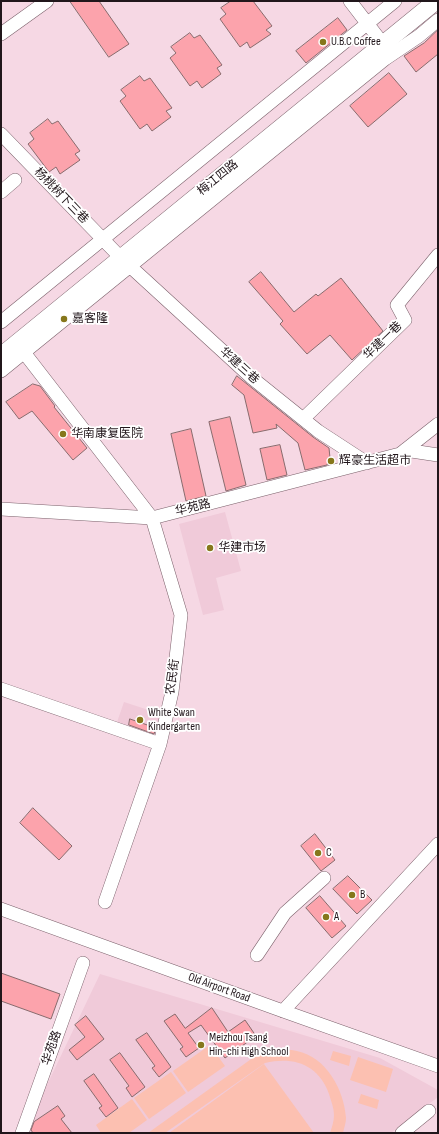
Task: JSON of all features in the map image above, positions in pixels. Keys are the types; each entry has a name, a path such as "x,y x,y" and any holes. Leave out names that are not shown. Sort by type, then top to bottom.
{"main road":[{"name":"梅江四路","path":"1,356 9,342 418,1"},
{"name":"梅江四路","path":"9,342 121,258 436,1"}],"street":[{"path":"1,34 47,1"},
{"path":"350,1 383,44"},
{"path":"1,322 395,1"},
{"path":"1,371 385,59 419,36 438,20"},
{"name":"杨桃树下三巷","path":"1,134 121,258"},
{"path":"1,192 15,180"},
{"name":"华建一巷","path":"303,419 405,320 397,305 438,255"},
{"name":"华建三巷","path":"121,258 252,378 318,431 367,463"},
{"path":"9,342 152,518"},
{"name":"华苑路","path":"1,509 152,518 400,454 438,424"},
{"path":"405,450 438,455"},
{"name":"农民街","path":"105,902 160,744 172,692 181,614 152,518"},
{"path":"1,689 160,744"},
{"path":"283,1011 438,844"},
{"path":"257,955 285,913 324,878"},
{"name":"Old Airport Road","path":"1,909 438,1066"},
{"name":"华苑路","path":"22,1133 82,963"},
{"path":"402,1133 429,1111"}],"shaded area":[{"name":"华建市场","path":"225,512 241,571 216,578 224,610 203,615 179,524"},
{"name":"White Swan Kindergarten","path":"124,702 164,715 156,738 116,725"},
{"name":"Meizhou Tsang Hin-chi High School","path":"100,974 380,1058 438,1090 438,1097 391,1133 24,1133"},
{"path":"210,1045 225,1066 188,1092 173,1071"},
{"path":"267,1050 294,1050 307,1054 325,1067 332,1076 342,1096 345,1107 346,1118 343,1133 330,1133 334,1120 334,1110 325,1084 319,1076 304,1065 295,1062 276,1061 265,1063 165,1133 148,1133 254,1057"},
{"path":"333,1051 351,1056 349,1066 330,1060"},
{"path":"358,1057 393,1069 386,1092 350,1080"},
{"path":"264,1064 314,1133 169,1133"},
{"path":"171,1072 186,1093 149,1119 134,1098"},
{"path":"361,1094 379,1100 377,1109 358,1103"},
{"path":"132,1099 147,1120 129,1133 101,1133 96,1125"}],"building":[{"path":"70,1 99,1 129,44 109,57"},
{"path":"231,1 253,1 272,26 266,30 271,34 250,48 247,42 240,47 220,19 226,14 221,8"},
{"name":"U.B.C Coffee","path":"338,18 347,30 306,63 296,51"},
{"path":"438,30 438,54 416,72 404,56 424,43"},
{"path":"190,33 194,38 200,35 222,65 217,68 221,74 202,88 197,81 190,86 170,58 176,53 171,47"},
{"path":"389,73 407,94 368,127 350,106"},
{"path":"140,76 144,81 150,78 172,108 166,111 171,117 152,131 147,124 140,129 120,101 126,96 121,90"},
{"path":"48,119 52,124 58,121 80,151 75,154 80,160 60,174 56,167 49,172 28,144 34,139 30,133"},
{"path":"261,272 294,312 316,294 318,296 341,278 383,331 352,360 330,335 307,354 280,324 283,321 249,282"},
{"path":"237,376 329,448 330,458 327,465 305,470 298,443 276,424 277,428 253,433 244,395 232,385"},
{"name":"华南康复医院","path":"33,384 40,386 55,406 54,407 87,448 73,460 32,411 19,419 6,402"},
{"path":"230,417 246,485 226,491 209,422"},
{"path":"191,429 206,496 186,501 171,434"},
{"path":"280,445 287,475 267,480 260,449"},
{"path":"130,719 156,728 154,734 129,725"},
{"path":"33,808 72,846 59,860 20,823"},
{"name":"C","path":"315,834 335,860 321,871 301,846"},
{"name":"B","path":"348,876 372,900 357,914 333,889"},
{"name":"A","path":"320,896 346,926 332,938 306,908"},
{"path":"1,973 60,994 51,1019 1,1001"},
{"path":"212,1008 228,1032 245,1020 256,1036 225,1058 201,1025 188,1033 199,1048 186,1057 180,1049 183,1047 164,1021 175,1014 185,1028"},
{"path":"86,1016 104,1039 77,1060 69,1050 85,1037 75,1025"},
{"path":"147,1033 171,1067 159,1077 152,1068 155,1066 136,1040"},
{"path":"120,1053 145,1087 132,1097 126,1088 129,1086 110,1060"},
{"path":"94,1074 118,1108 106,1117 99,1108 102,1106 84,1081"},
{"path":"58,1106 65,1116 61,1119 72,1133 33,1133 31,1130 34,1122"}],"place":[{"name":"U.B.C Coffee","path":"323,42"},
{"name":"嘉客隆","path":"64,319"},
{"name":"华南康复医院","path":"63,434"},
{"name":"辉豪生活超市","path":"331,461"},
{"name":"华建市场","path":"210,548"},
{"name":"White Swan Kindergarten","path":"140,720"},
{"name":"C","path":"318,853"},
{"name":"B","path":"352,895"},
{"name":"A","path":"326,917"},
{"name":"Meizhou Tsang Hin-chi High School","path":"201,1045"}]}
